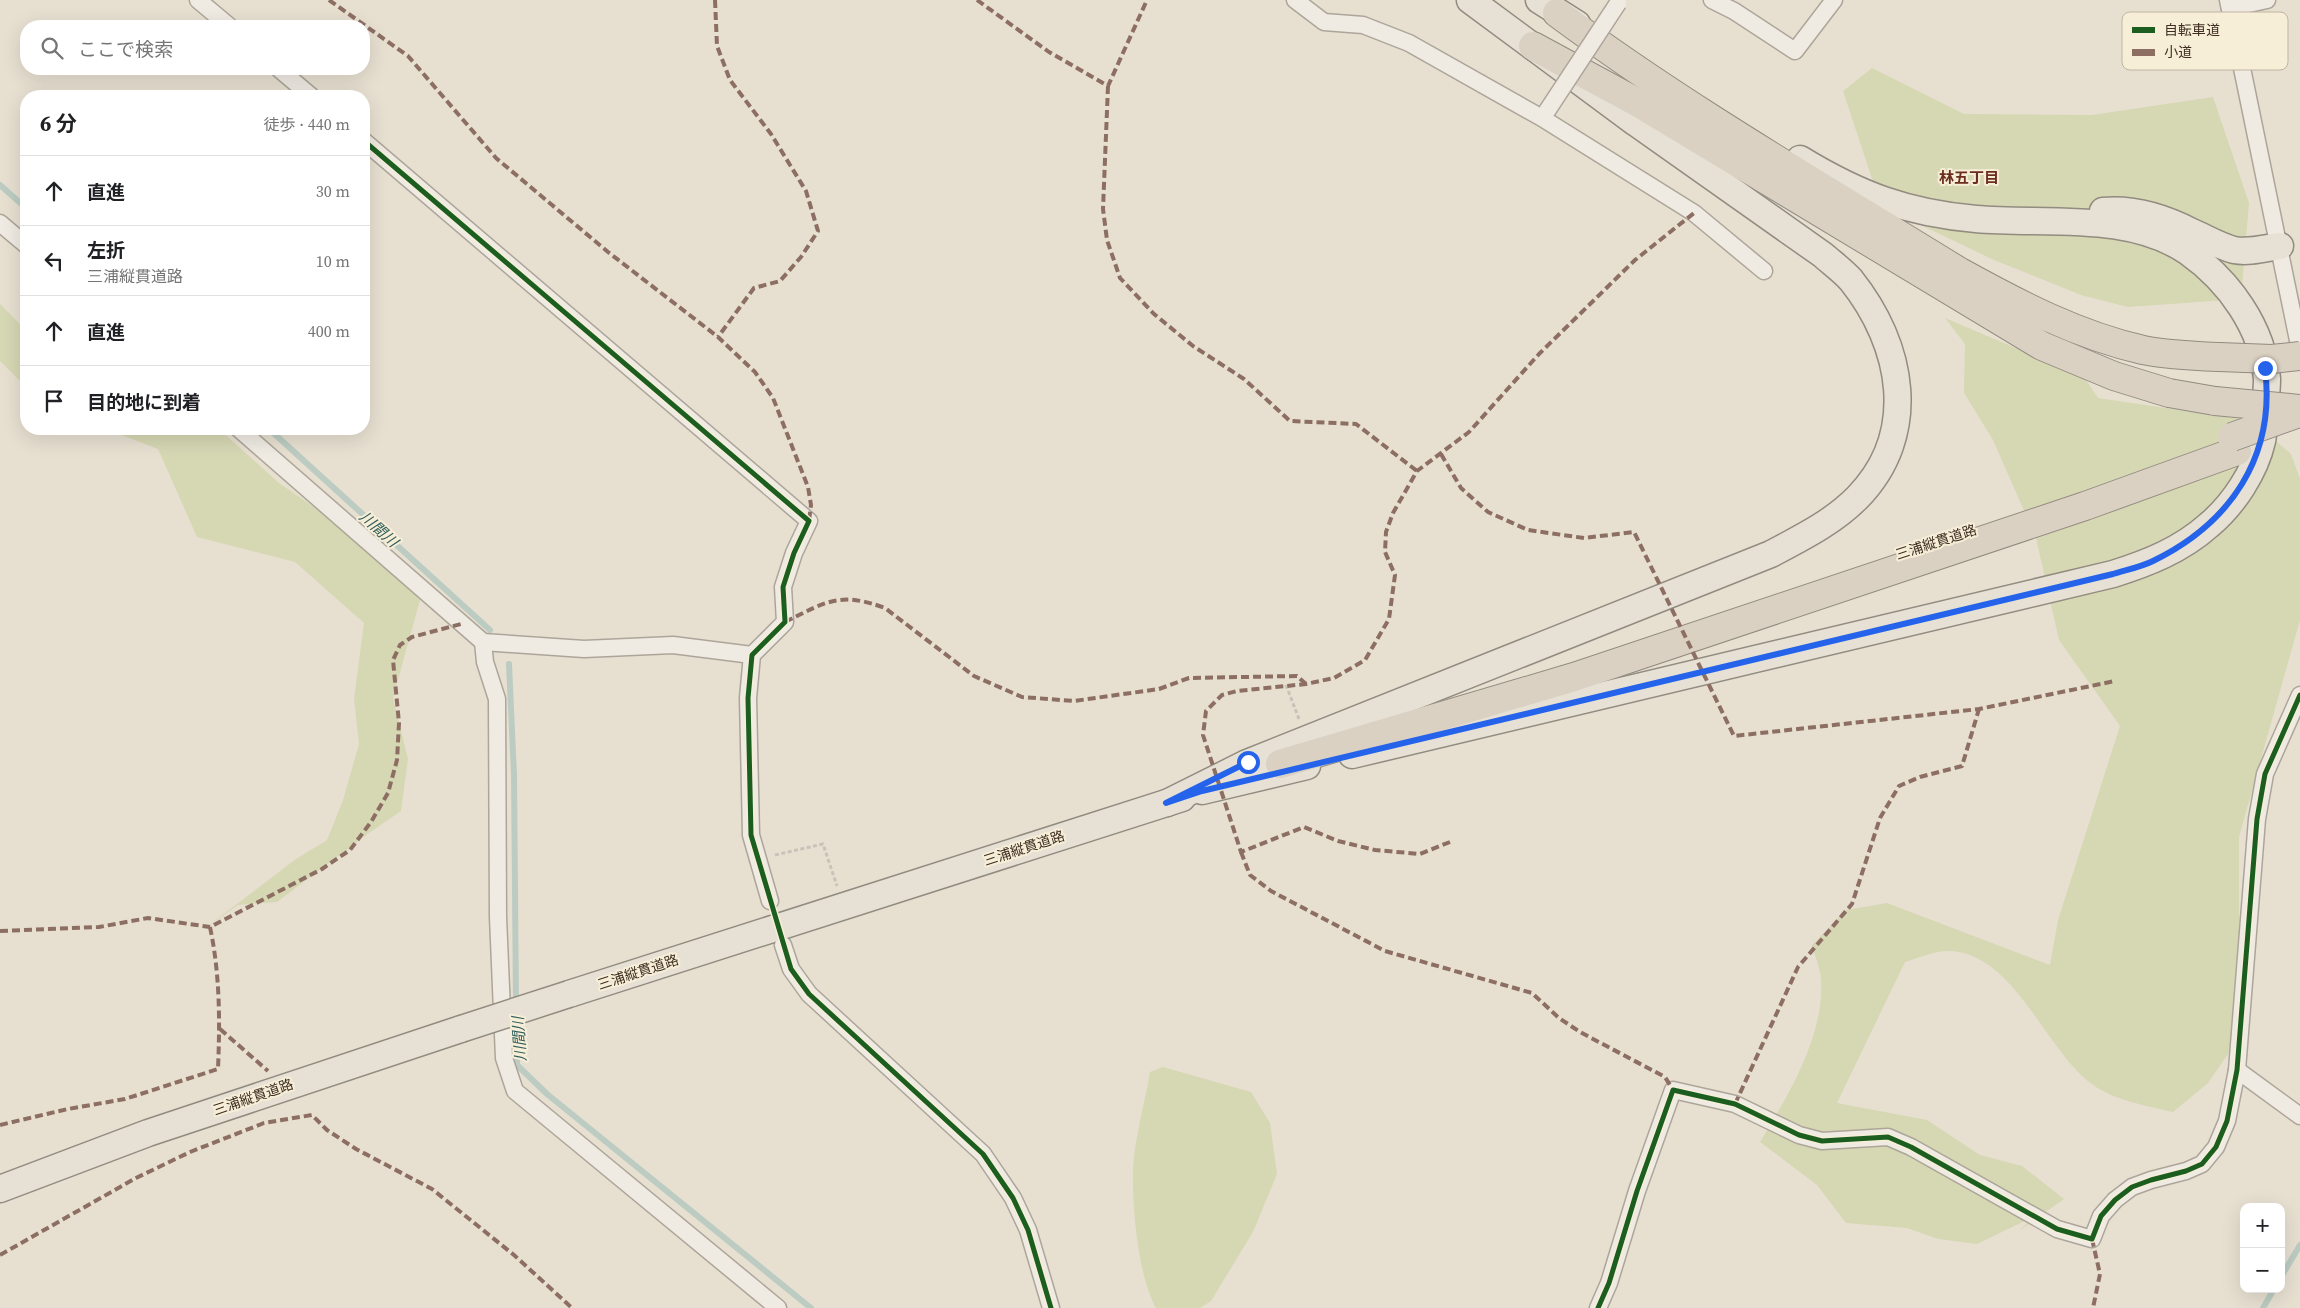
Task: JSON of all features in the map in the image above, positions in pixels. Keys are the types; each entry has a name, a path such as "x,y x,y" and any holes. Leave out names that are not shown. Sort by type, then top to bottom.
{"highway":[{"path":"1548,6 1616,56 1677,96 1960,272 2068,327 2143,350 2219,358 2272,359 2300,356"},
{"path":"1533,46 1642,105 2042,346 2114,376 2169,393 2215,401 2300,408"},
{"name":"三浦縦貫道路","path":"1280,764 1400,720 1572,670 2075,509 2234,444 2300,413"},
{"name":"三浦縦貫道路","path":"2234,444 2300,428"}],"main road":[{"path":"1166,803 1248,762 1771,554 1826,523 1858,497 1889,450 1895,428 1898,398 1891,350 1868,302 1849,278 1823,255 1636,123 1470,0"},
{"path":"1202,791 2113,574 2152,562 2183,545 2210,525 2233,499 2250,473 2262,442 2267,392 2265,368 2260,347 2252,327 2229,288 2188,252 2169,241 2129,229 2059,221 1978,220 1938,215 1899,207 1860,192 1820,171 1548,6"},
{"path":"2059,221 2106,211 2142,213 2168,220 2217,244 2236,250 2250,251 2280,246"},
{"name":"三浦縦貫道路","path":"0,1190 148,1133 461,1029 1166,803 1280,764"}],"street":[{"path":"198,0 222,20"},
{"path":"1295,0 1324,22 1363,25 1409,43 1544,114 1694,213 1764,271"},
{"path":"1712,0 1734,11 1795,50 1834,0"},
{"path":"2229,4 2267,0"},
{"path":"1544,114 1620,2"},
{"path":"2243,70 2280,246 2297,316 2300,350"},
{"path":"286,75 304,90"},
{"path":"370,146 809,521 794,553 783,587 785,622 752,655 748,698 751,835 770,901"},
{"path":"0,223 20,240"},
{"path":"246,435 483,642 584,649 673,645 752,655"},
{"path":"483,642 484,662 497,699 498,927 504,1058 515,1091 778,1308"},
{"path":"1598,1308 1609,1283 1637,1191 1673,1090 1735,1104 1800,1135 1822,1140 1888,1137 1911,1147 2057,1229 2092,1239 2101,1216 2115,1200 2132,1187 2186,1171 2202,1164 2216,1147 2228,1121 2238,1070 2257,819 2265,774 2293,729 2300,695"},
{"path":"783,945 792,970 809,994 984,1154 1014,1198 1028,1230 1051,1308"},
{"path":"2238,1070 2300,1116"}],"path":[{"path":"1286,686 1302,726"},
{"path":"758,859 823,844 838,886"}],"green space":[{"path":"1872,68 1964,114 2092,115 2213,97 2249,203 2241,299 2128,307 2081,295 1994,260 1881,206 1843,91"},
{"path":"0,304 20,324 20,381 0,361"},
{"path":"1945,318 2084,377 2098,398 2253,421 2291,454 2300,479 2300,620 2239,837 2239,951 2236,1024 2228,1054 2208,1083 2173,1112 2137,1104 2113,1096 2091,1084 2082,1076 2067,1060 2022,999 2006,980 1988,964 1968,954 1946,951 1905,962 1837,1103 1927,1120 1980,1155 2022,1166 2064,1199 2019,1231 2033,1217 1977,1244 1938,1239 1907,1228 1846,1223 1817,1185 1760,1142 1793,1085 1811,1043 1817,1022 1821,1000 1821,979 1812,945 1846,910 1887,903 2050,965 2058,920 2120,726 2059,640 2036,538 1993,440 1964,393 1965,344"},
{"path":"122,435 226,435 279,483 375,549 420,600 393,698 408,759 401,811 277,902 238,905 204,929 296,859 327,840 343,800 359,744 354,699 364,623 295,562 197,537 158,449"},
{"path":"1163,1067 1251,1092 1270,1123 1277,1174 1253,1232 1211,1301 1200,1308 1156,1308 1145,1278 1137,1241 1133,1185 1135,1146 1150,1072"}],"waterway":[{"name":"川間川","path":"0,185 20,203"},
{"name":"川間川","path":"276,435 490,630"},
{"name":"川間川","path":"509,664 514,775 516,1005"},
{"name":"川間川","path":"516,1018 517,1065 547,1094 811,1308"},
{"path":"2285,1270 2300,1245"},
{"path":"2263,1308 2272,1293"}],"marked path":[{"path":"329,0 357,20"},
{"path":"715,0 717,46 730,80 771,134 806,191 818,231 801,257 780,281 754,288 718,337"},
{"path":"977,0 1049,52 1108,86 1147,0"},
{"path":"370,29 408,56 496,158 608,252 718,337 755,372 773,398 808,487 811,505 809,521"},
{"path":"1108,86 1103,209 1107,240 1120,278 1154,314 1193,346 1244,379 1290,421 1356,424 1417,471"},
{"path":"1450,842 1420,854 1375,850 1338,841 1304,827 1241,852 1203,735 1206,711 1222,695 1237,691 1306,684 1334,678 1365,660 1389,619 1395,575 1385,552 1386,532 1393,513 1417,471 1469,432 1539,354 1635,260 1694,213"},
{"path":"1441,454 1461,488 1488,512 1528,530 1584,538 1634,532 1734,736 1979,709 2115,681"},
{"path":"785,622 833,601 856,600 885,608 974,676 1022,697 1074,701 1159,689 1189,678 1297,676 1306,684"},
{"path":"0,931 99,927 148,918 210,927 322,869 350,850 371,822 388,793 397,760 399,723 393,660 400,645 412,637 461,624"},
{"path":"1735,1104 1798,967 1852,904 1880,818 1899,786 1920,777 1962,766 1979,709"},
{"path":"1241,852 1250,875 1271,891 1385,951 1532,993 1559,1018 1580,1032 1665,1077 1673,1090"},
{"path":"0,1125 68,1109 125,1099 218,1069 219,1033 216,962 210,927"},
{"path":"220,1029 268,1071"},
{"path":"0,1255 136,1178 190,1152 264,1123 312,1115 327,1130 356,1149 432,1189 514,1255 572,1308"},
{"path":"2092,1239 2100,1274 2093,1308"}],"cycle path":[{"path":"370,146 809,521 794,553 783,587 785,622 752,655 748,698 751,835 791,969 809,994 983,1154 1013,1198 1028,1230 1051,1308"},
{"path":"1598,1308 1609,1283 1637,1191 1673,1090 1735,1104 1799,1135 1822,1141 1888,1137 1911,1147 2057,1229 2092,1239 2101,1216 2115,1200 2132,1187 2186,1171 2202,1164 2216,1147 2227,1121 2237,1070 2257,819 2265,774 2300,695"}],"district":[{"name":"林五丁目","path":"1969,177"}],"route":[{"path":"1248,762 1166,803 1202,791 2113,574 2152,562 2183,545 2210,525 2233,499 2250,473 2262,442 2267,392 2265,368"}]}
